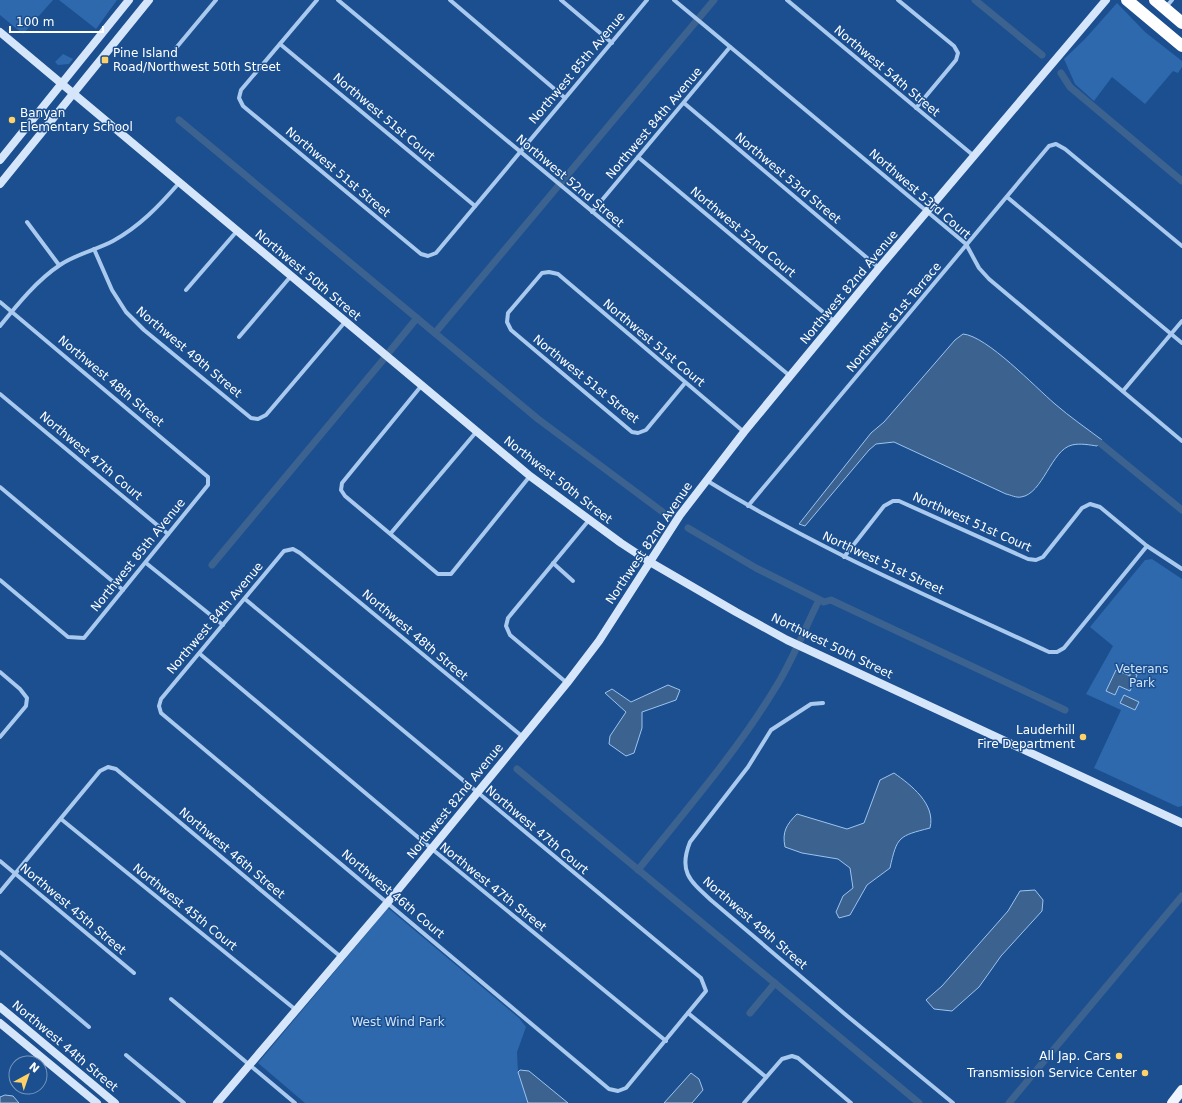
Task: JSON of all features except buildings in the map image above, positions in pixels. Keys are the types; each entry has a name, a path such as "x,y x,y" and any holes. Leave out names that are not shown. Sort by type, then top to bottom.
{"highway":[{"path":"1127,0 1182,46"},
{"path":"1155,0 1168,4 1182,23"}],"main road":[{"path":"1172,1103 1182,1090"}],"street":[{"path":"0,160 129,0"},
{"path":"0,184 149,0"},
{"path":"176,48 216,0"},
{"path":"280,44 317,0"},
{"name":"Northwest 52nd Street","path":"338,0 790,376"},
{"path":"450,0 566,98"},
{"path":"561,0 612,43"},
{"name":"Northwest 85th Avenue","path":"428,256 436,252 647,0"},
{"name":"Northwest 53rd Court","path":"674,0 966,244 979,268 989,279 1182,441"},
{"name":"Northwest 54th Street","path":"787,0 975,156"},
{"path":"898,0 954,46 958,53 956,60 916,108"},
{"name":"Northwest 82nd Avenue","path":"217,1103 388,902 567,683 599,641 650,562 706,480 744,432 879,268 1106,0"},
{"name":"Northwest 50th Street","path":"0,32 530,476 589,520 650,562 736,612 792,642 1182,822"},
{"name":"Northwest 51st Street","path":"280,44 241,90 240,98 244,106 421,254 428,256"},
{"name":"Northwest 51st Court","path":"280,44 475,206"},
{"name":"Northwest 84th Avenue","path":"592,212 730,47"},
{"name":"Northwest 53rd Street","path":"684,103 879,268"},
{"name":"Northwest 81st Terrace","path":"748,506 1049,146 1056,144 1066,148 1182,246"},
{"name":"Northwest 52nd Court","path":"638,157 835,322"},
{"path":"0,326 32,290 59,265 112,241 135,227 154,211 179,183"},
{"path":"1007,197 1182,343"},
{"path":"27,222 59,265"},
{"path":"186,290 237,231"},
{"name":"Northwest 49th Street","path":"94,249 112,290 126,312 251,418 258,419 266,415 345,322"},
{"name":"Northwest 51st Court","path":"507,322 508,313 542,273 550,272 558,274 744,432"},
{"path":"239,337 291,276"},
{"name":"Northwest 48th Street","path":"0,302 208,477"},
{"path":"1123,391 1182,321"},
{"name":"Northwest 51st Street","path":"507,322 511,330 632,432 638,433 646,430 685,383"},
{"path":"422,385 342,483 341,490 345,496 391,533 438,574 443,575 451,574 530,476"},
{"name":"Northwest 47th Court","path":"0,394 168,534"},
{"path":"391,533 477,431"},
{"name":"Northwest 85th Avenue","path":"0,580 68,638 84,638 208,485 208,477"},
{"name":"Northwest 51st Street","path":"706,480 748,506 844,557 1049,652 1057,652 1064,648 1147,546"},
{"path":"0,487 123,590"},
{"name":"Northwest 51st Court","path":"844,557 884,506 893,501 899,501 1028,559 1036,560 1043,556 1082,508 1090,504 1100,507 1147,546"},
{"path":"567,683 510,635 506,626 508,618 589,520"},
{"path":"1147,546 1182,569"},
{"name":"Northwest 84th Avenue","path":"159,706 161,699 200,654 284,551 293,549"},
{"name":"Northwest 48th Street","path":"293,549 300,553 523,737"},
{"path":"146,563 223,625"},
{"path":"553,563 573,580"},
{"name":"Northwest 47th Court","path":"245,599 701,978 705,985 706,991 688,1014"},
{"name":"Northwest 47th Street","path":"200,654 432,849 666,1041"},
{"path":"0,672 20,689 27,698 26,706 0,737"},
{"name":"Northwest 49th Street","path":"823,703 811,704 771,730 748,767 690,842 685,855 685,871 693,884 846,1015 953,1103"},
{"name":"Northwest 46th Court","path":"159,706 161,713 609,1089 618,1091 626,1088 666,1041"},
{"name":"Northwest 46th Street","path":"61,819 100,772 108,767 116,769 341,957"},
{"path":"0,892 61,819"},
{"name":"Northwest 45th Court","path":"61,819 296,1010"},
{"name":"Northwest 45th Street","path":"0,861 134,973"},
{"path":"0,952 88,1027"},
{"path":"170,999 295,1103"},
{"name":"Northwest 44th Street","path":"0,1008 115,1103"},
{"path":"666,1041 688,1014 766,1077"},
{"path":"2,1024 12,1017"},
{"name":"Northwest 44th Street","path":"2,1024 97,1103"},
{"path":"126,1055 184,1103"},
{"path":"744,1103 782,1059 792,1056 798,1058 851,1103"}],"green space":[{"path":"0,0 53,0 23,34 0,15"},
{"path":"59,0 117,0 96,29"},
{"path":"1117,3 1145,32 1182,61 1182,67 1178,73 1173,71 1145,104 1112,77 1094,101 1075,84 1064,59 1085,39"},
{"path":"63,54 73,59 69,64 58,65 55,62"},
{"name":"Veterans Park","path":"1152,559 1182,579 1182,806 1178,807 1094,768 1121,710 1086,694 1113,646 1090,627 1145,560"},
{"name":"West Wind Park","path":"388,908 519,1018 526,1027 517,1052 518,1072 528,1103 305,1103 258,1063"}],"shaded area":[{"path":"963,334 985,343 1010,363 1061,409 1102,440 1097,446 1078,444 1072,445 1065,449 1058,455 1035,488 1029,494 1021,497 1006,494 894,442 876,444 869,450 805,526 799,524 871,433 884,422 955,340"},
{"path":"1125,669 1137,675 1130,691 1119,686 1115,695 1106,691 1116,670 1130,676 1130,674 1124,671"},
{"path":"668,685 680,690 676,700 642,712 642,728 634,753 626,756 609,744 610,736 626,712 605,693 612,689 631,702"},
{"path":"1124,695 1139,702 1135,710 1120,703"},
{"path":"894,773 908,783 926,803 931,819 930,828 912,833 901,839 895,849 890,868 867,885 850,915 839,918 836,912 843,896 853,888 850,868 838,859 802,853 785,847 784,837 786,829 797,814 847,829 864,823 880,780"},
{"path":"1035,890 1043,900 1042,911 1001,956 979,987 952,1011 934,1009 926,1000 942,986 1008,911 1020,891"},
{"path":"520,1070 529,1071 568,1103 528,1103 518,1072"},
{"path":"691,1073 699,1079 703,1090 692,1103 664,1103"},
{"path":"5,1095 13,1096 19,1103 0,1103 0,1097"}],"waterway":[{"path":"435,333 714,0"},
{"path":"975,0 1042,55"},
{"path":"1061,73 1070,87 1182,181"},
{"path":"179,120 538,419 664,513"},
{"path":"390,351 417,318"},
{"path":"212,565 383,360"},
{"path":"1100,443 1182,510"},
{"path":"688,528 756,568 824,602 831,600 1065,710"},
{"path":"638,870 709,782 759,714 787,668 819,600"},
{"path":"517,769 919,1103"},
{"path":"1009,1103 1182,896"},
{"path":"750,1013 775,983"}],"place":[{"name":"Pine Island Road/Northwest 50th Street","path":"105,60"},
{"name":"Banyan Elementary School","path":"12,120"},
{"name":"Lauderhill Fire Department","path":"1083,737"},
{"name":"All Jap. Cars","path":"1119,1056"},
{"name":"Transmission Service Center","path":"1145,1073"}]}
